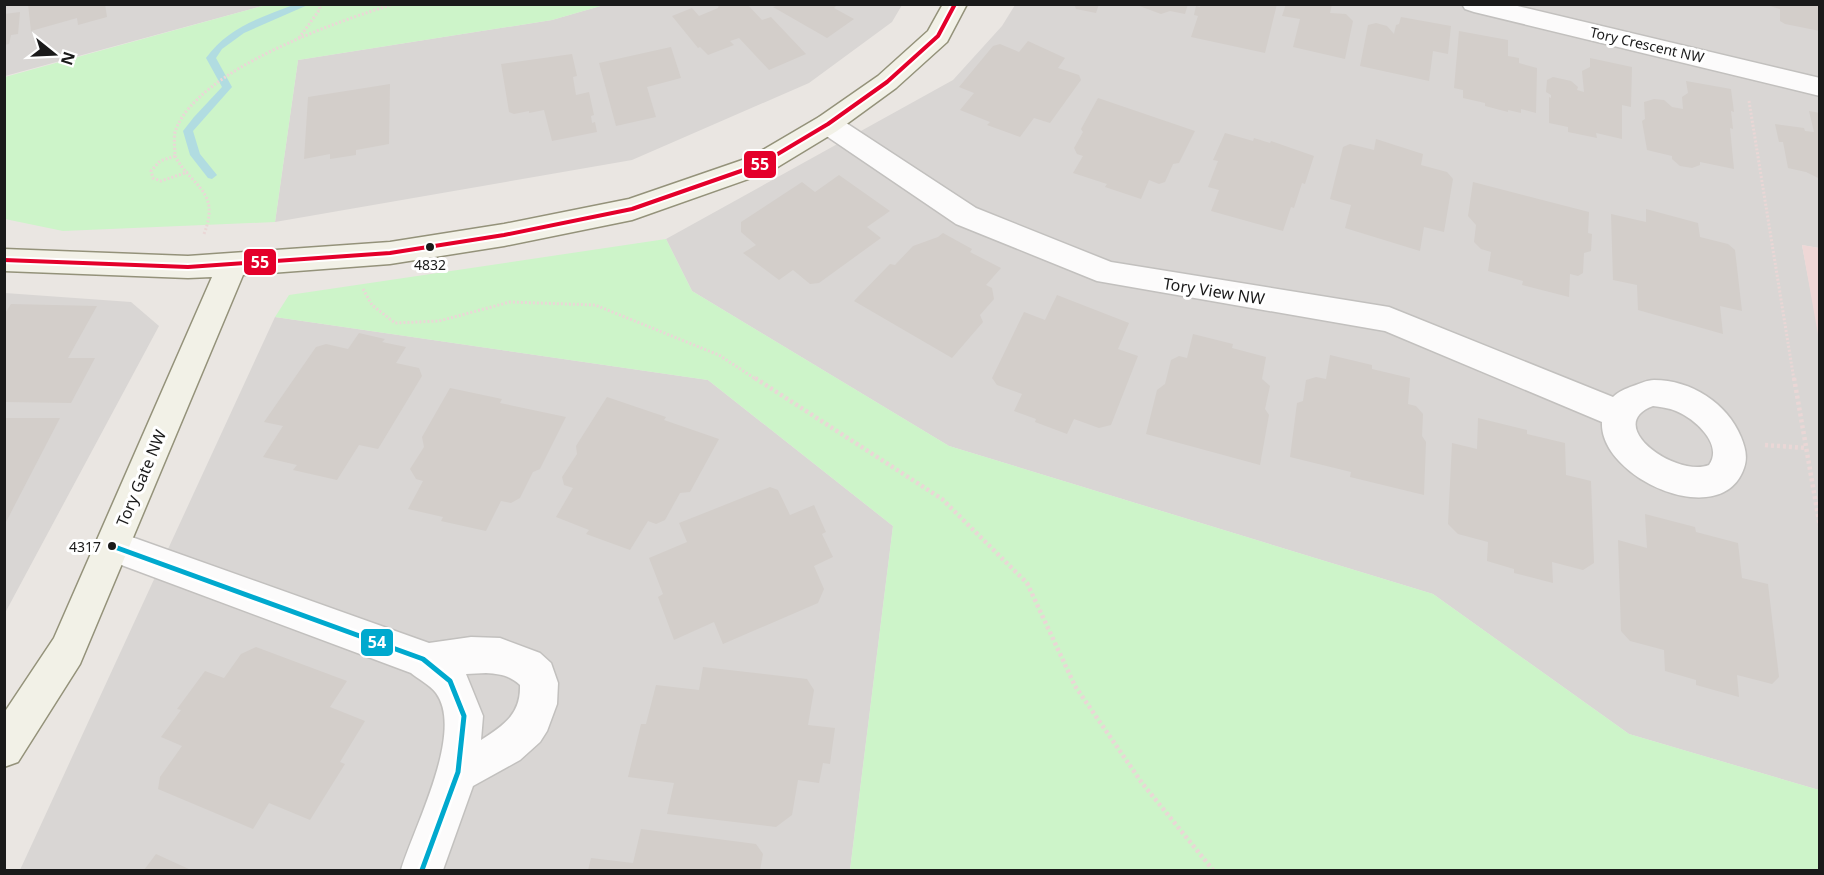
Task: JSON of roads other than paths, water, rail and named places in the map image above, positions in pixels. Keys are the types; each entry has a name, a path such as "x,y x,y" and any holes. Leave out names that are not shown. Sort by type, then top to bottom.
{"street":[{"path":"4,260 188,267 390,253 504,235 632,209 761,164 828,124 887,82 938,36 955,4"},
{"name":"Tory Crescent NW","path":"1474,4 1820,87"},
{"name":"Tory View NW","path":"828,124 966,216 1108,273 1389,319 1619,414"},
{"name":"Tory Gate NW","path":"4,748 67,651 232,265"},
{"path":"112,546 423,659 450,681 464,716 458,772 422,870"},
{"path":"426,662 475,656 506,656 522,661 538,676 539,704 532,720 518,737 495,755 458,772"}],"waterway":[{"path":"212,175 195,155 188,131 227,87 211,58 219,47 241,30 306,4"}],"place":[{"name":"4832","path":"430,247"},
{"name":"4317","path":"112,546"}]}
